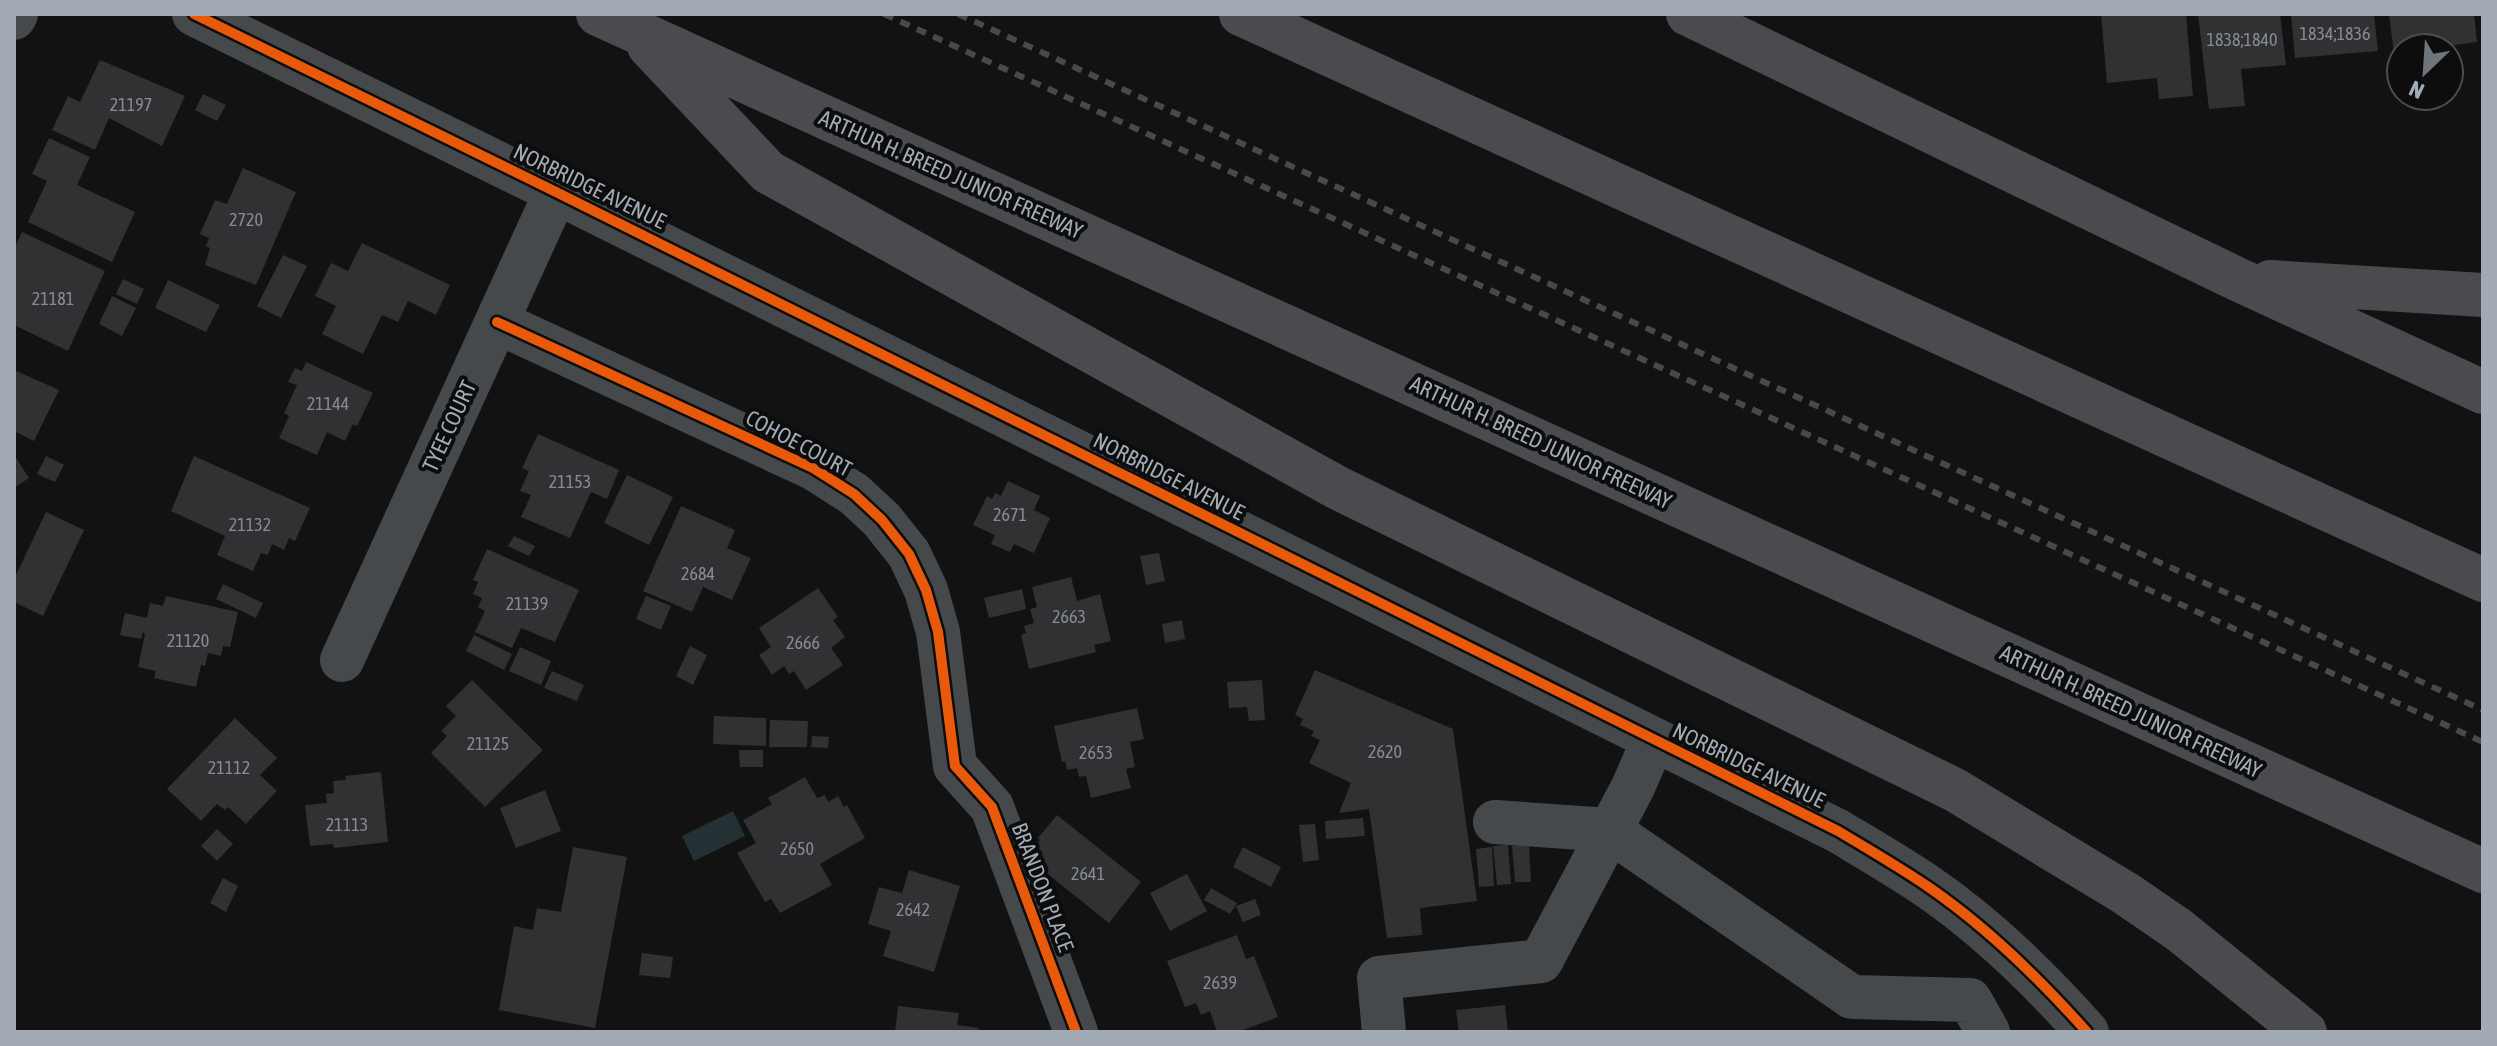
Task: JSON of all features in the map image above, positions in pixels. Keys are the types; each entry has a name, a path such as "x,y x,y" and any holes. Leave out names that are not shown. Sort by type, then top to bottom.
{"highway":[{"path":"1241,14 2483,580"},
{"path":"1688,14 2237,279 2483,392"},
{"path":"616,22 768,172 1338,488 1955,790 2136,900 2202,948 2305,1032"},
{"name":"ARTHUR H. BREED JUNIOR FREEWAY","path":"616,22 2483,871"},
{"path":"2237,279 2312,287 2483,295"}],"street":[{"name":"NORBRIDGE AVENUE","path":"194,14 1838,831 1928,887 1986,931 2041,980 2087,1032"},
{"name":"TYEE COURT","path":"342,660 556,192"},
{"name":"COHOE COURT","path":"497,322 813,468 854,494 882,520 909,554 926,590 938,632 955,766"},
{"path":"1384,1032 1379,978 1541,961 1653,741"},
{"name":"BRANDON PLACE","path":"955,766 992,807 1076,1032"},
{"path":"1495,822 1609,830 1852,1014 1970,1000 1988,1032"}],"shaded area":[{"path":"733,811 745,836 694,861 682,836"}],"building":[{"path":"2101,14 2186,14 2193,96 2159,99 2157,78 2107,83"},
{"path":"2198,14 2280,14 2286,65 2241,69 2245,106 2209,109"},
{"path":"2291,14 2374,14 2378,51 2295,58"},
{"path":"2389,14 2474,14 2477,42 2465,44 2465,32 2391,32"},
{"path":"100,60 185,96 162,146 109,118 95,150 52,130 68,96 80,102"},
{"path":"203,94 226,105 217,121 195,110"},
{"path":"49,138 90,157 77,185 135,212 112,262 28,222 47,181 32,174"},
{"path":"243,168 296,192 256,285 205,265 210,248 206,246 209,238 200,234 215,200 227,204"},
{"path":"22,232 105,271 68,351 14,325 14,249"},
{"path":"362,243 450,285 436,315 408,301 398,322 382,315 363,354 322,334 336,306 315,296 331,263 348,271"},
{"path":"283,255 307,266 281,318 257,306"},
{"path":"123,279 144,289 137,304 116,294"},
{"path":"168,280 220,305 206,332 155,308"},
{"path":"112,296 136,308 122,336 99,324"},
{"path":"306,362 373,393 357,426 353,424 345,441 327,432 317,455 279,438 289,416 284,413 297,385 288,382 295,368 302,371"},
{"path":"14,370 59,390 34,441 14,431"},
{"path":"538,434 619,470 607,499 591,492 570,538 521,517 531,495 520,491 529,471 522,468"},
{"path":"14,455 29,478 14,488"},
{"path":"46,456 64,465 55,482 37,474"},
{"path":"194,456 310,508 295,541 289,538 284,550 272,544 268,555 261,553 253,571 217,555 225,536 171,511"},
{"path":"627,475 673,497 649,545 604,523"},
{"path":"1008,481 1040,496 1034,510 1050,518 1034,553 1014,544 1010,552 991,544 995,535 973,525 987,496 992,499 995,493 1001,496"},
{"path":"681,506 735,530 727,548 751,558 732,600 703,587 692,612 643,591"},
{"path":"46,512 84,530 43,616 14,602 14,579"},
{"path":"514,536 535,546 529,556 508,546"},
{"path":"487,549 579,590 555,642 521,628 512,648 475,632 485,611 478,607 482,598 473,594 478,582 473,580"},
{"path":"1159,553 1165,581 1146,585 1140,556"},
{"path":"1071,577 1077,601 1100,594 1111,641 1094,645 1096,652 1029,669 1021,635 1026,633 1024,626 1034,623 1030,609 1037,607 1032,587"},
{"path":"223,584 263,603 256,618 216,599"},
{"path":"818,588 838,617 833,620 845,637 831,648 843,665 806,690 794,671 789,674 784,666 772,675 759,655 771,647 759,628"},
{"path":"1022,589 1026,609 989,618 984,598"},
{"path":"166,596 238,612 230,647 223,646 221,656 208,653 205,666 201,665 196,687 154,678 156,671 138,667 145,634 143,632 141,639 120,635 125,613 147,618 150,603 163,606"},
{"path":"646,596 671,606 661,630 636,619"},
{"path":"1182,620 1185,639 1165,643 1162,624"},
{"path":"474,635 512,654 504,670 466,651"},
{"path":"690,646 707,655 693,685 676,676"},
{"path":"520,647 551,661 541,685 509,671"},
{"path":"1315,670 1453,729 1477,901 1420,908 1422,935 1387,938 1369,809 1339,813 1351,783 1309,763 1320,740 1311,736 1314,731 1300,725 1303,719 1295,715"},
{"path":"552,671 584,685 577,701 544,688"},
{"path":"472,680 543,750 485,807 431,753 447,736 441,731 456,716 446,706"},
{"path":"1262,680 1265,720 1249,721 1247,707 1229,708 1227,682"},
{"path":"1137,708 1144,739 1130,742 1135,767 1126,769 1131,788 1091,798 1086,776 1079,777 1077,768 1067,770 1065,761 1062,762 1054,726"},
{"path":"714,716 766,718 766,746 713,744"},
{"path":"235,718 277,758 260,775 277,791 246,824 228,807 225,810 217,804 201,821 167,789"},
{"path":"770,720 808,721 807,747 769,747"},
{"path":"812,736 829,737 828,748 811,747"},
{"path":"739,750 763,750 763,767 740,767"},
{"path":"381,772 388,842 334,848 333,844 310,846 305,805 327,803 326,794 334,793 333,781 346,780 345,776"},
{"path":"805,777 817,798 825,795 828,802 838,796 844,807 847,805 865,838 820,864 832,885 780,913 771,899 765,902 737,853 756,843 743,820 772,804 768,798"},
{"path":"545,790 561,831 516,848 500,808"},
{"path":"1057,815 1141,882 1109,923 1035,864 1041,855 1033,849"},
{"path":"1363,818 1365,836 1326,839 1325,821"},
{"path":"1315,824 1319,860 1303,862 1299,825"},
{"path":"217,829 233,844 217,861 201,846"},
{"path":"1508,845 1511,884 1497,885 1493,846"},
{"path":"1529,845 1531,882 1515,882 1512,846"},
{"path":"573,847 627,857 595,1028 499,1010 514,926 533,930 537,908 561,912"},
{"path":"1243,847 1281,867 1271,887 1233,867"},
{"path":"1492,847 1494,886 1479,887 1476,849"},
{"path":"909,870 960,886 934,972 883,956 891,931 868,924 879,887 902,893"},
{"path":"1187,874 1207,911 1170,931 1150,893"},
{"path":"223,878 238,886 226,912 210,903"},
{"path":"1211,888 1237,903 1230,914 1204,900"},
{"path":"1255,899 1261,915 1243,922 1236,906"},
{"path":"1237,935 1246,959 1254,956 1278,1017 1238,1032 1217,1032 1210,1011 1201,1015 1196,1003 1185,1007 1167,961"},
{"path":"642,953 673,957 670,978 639,975"},
{"path":"1505,1005 1508,1032 1459,1032 1456,1010"},
{"path":"898,1006 959,1013 957,1025 979,1028 978,1032 895,1032"}],"railway":[{"path":"884,14 2483,742"},
{"path":"958,14 2483,710"}],"cycle path":[{"path":"194,14 1838,831 1916,879 1971,919 2031,973 2087,1032"},
{"path":"497,322 813,468 854,494 882,520 909,554 926,590 938,632 955,766 992,807 1076,1032"}]}
